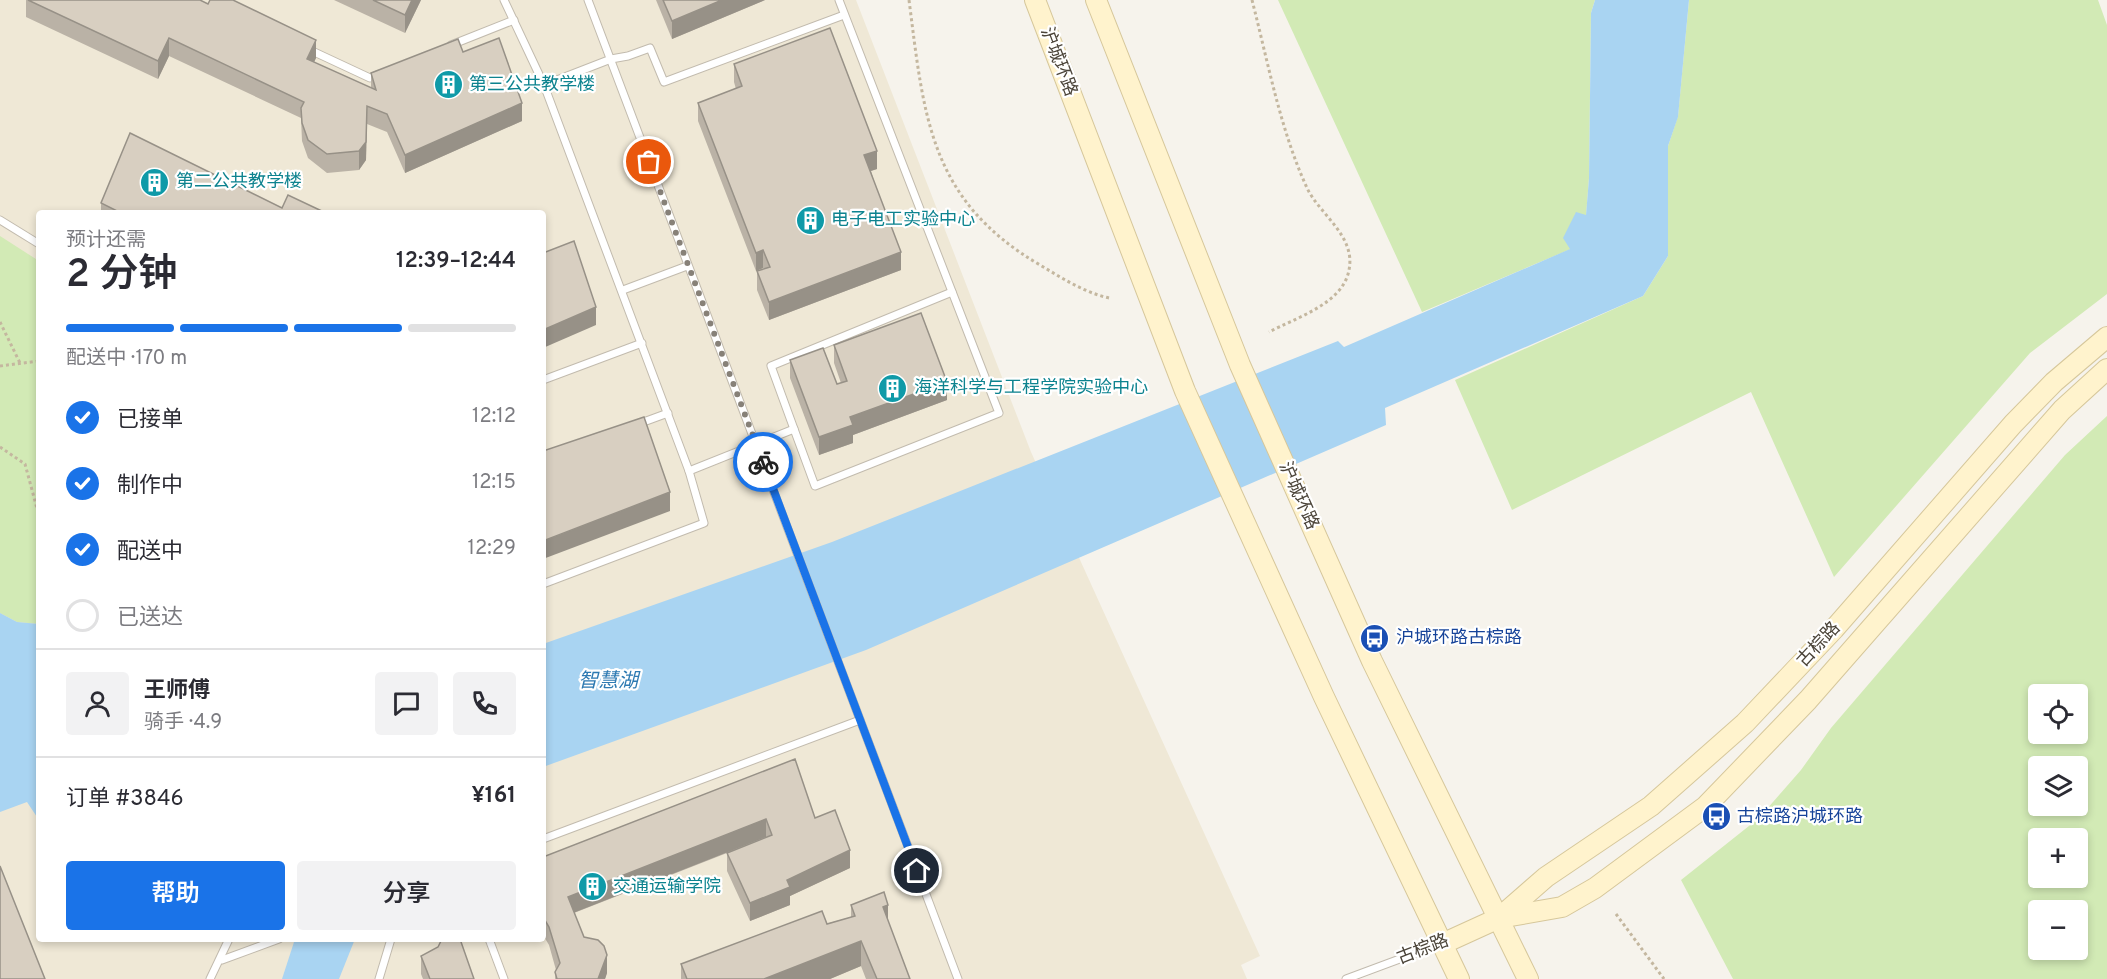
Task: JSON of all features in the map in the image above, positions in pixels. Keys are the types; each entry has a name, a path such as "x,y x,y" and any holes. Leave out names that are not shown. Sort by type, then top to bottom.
{"main road":[{"name":"沪城环路","path":"1035,0 1185,391 1234,501 1459,979"},
{"name":"沪城环路","path":"1096,0 1240,365 1372,662 1528,979"},
{"name":"古棕路","path":"1499,918 1546,877 1651,806 1745,723 1834,629 2013,424 2054,382 2107,337"},
{"name":"古棕路","path":"1442,944 1499,918 1562,907 1595,888 1706,806 1808,700 2062,410 2107,369"}],"lane":[{"path":"504,0 544,85 668,413 689,471 704,523 546,583"},
{"path":"588,0 958,979"},
{"path":"838,0 952,292 999,413 815,486 771,366 952,292"},
{"path":"544,85 611,59 650,48 664,82 844,15"},
{"path":"448,46 514,20"},
{"path":"298,44 370,78 392,69"},
{"path":"0,220 36,242"},
{"path":"622,290 687,266"},
{"path":"546,379 642,343"},
{"path":"626,429 668,413"},
{"path":"689,471 794,429"},
{"path":"546,838 860,720"},
{"path":"210,979 222,960 228,942"},
{"path":"222,960 271,942"},
{"path":"379,979 390,942"},
{"path":"490,942 504,979"},
{"name":"古棕路","path":"1346,979 1442,944"}],"path":[{"path":"909,0 920,82 932,137 952,184 981,222 1015,250 1090,294 1109,298"},
{"path":"1252,0 1285,128 1308,189 1343,235 1349,255 1349,270 1344,284 1327,302 1269,332"},
{"path":"0,322 20,363"},
{"path":"0,366 36,361"},
{"path":"0,447 25,464 36,505"},
{"path":"1616,914 1664,979"}],"shaded area":[{"path":"0,0 856,0 1031,452 1260,956 1241,965 1247,979 0,979"}],"green space":[{"path":"1278,0 1595,0 1591,13 1589,178 1586,216 1571,249 1422,312"},
{"path":"1689,0 2098,0 2107,25 2107,294 2030,353 1834,577 1751,392 1512,510 1455,380 1643,296 1668,256 1668,146 1678,116"},
{"path":"0,236 36,259 36,624 17,622 0,613"},
{"path":"2107,416 2107,979 1733,979 1681,880 1759,818 1801,770 1831,728 2065,455"}],"water":[{"name":"智慧湖","path":"1595,0 1689,0 1678,117 1668,146 1668,256 1643,296 1385,408 1386,425 866,650 546,766 546,643 832,542 1338,341 1344,347 1570,249 1563,238 1576,212 1586,215 1589,178 1591,13"},
{"path":"0,613 17,622 36,624 36,816 27,802 0,812"},
{"path":"294,942 354,942 339,979 282,979"}],"building":[{"name":"第三公共教学楼","path":"28,0 200,0 208,4 210,0 233,0 316,40 307,59 376,90 371,73 458,39 463,52 499,38 522,103 405,155 387,114 367,106 366,142 359,151 327,154 308,140 302,123 301,108 304,102 169,38 158,61"},
{"path":"373,0 412,0 405,15"},
{"path":"663,0 722,0 672,21"},
{"name":"电子电工实验中心","path":"830,28 877,151 864,155 901,252 769,302 757,271 770,267 763,250 756,253 698,103 742,86 734,64"},
{"path":"130,133 282,208 288,195 320,210 115,210 101,203"},
{"path":"574,241 596,307 546,329 546,252"},
{"name":"海洋科学与工程学院实验中心","path":"921,313 947,382 850,417 853,425 819,437 790,360 823,348 837,384 847,381 834,345"},
{"path":"644,417 670,492 546,540 546,450"},
{"name":"交通运输学院","path":"795,759 815,818 835,810 850,850 787,880 790,887 750,903 727,853 772,835 766,819 568,897 584,937 598,940 604,946 607,955 598,979 557,979 555,972 560,963 546,922 546,856"},
{"path":"0,866 45,979 0,979"},
{"path":"884,892 888,905 883,907 910,979 877,979 861,941 764,979 687,979 681,964 822,911 827,924 855,916 851,905"},
{"path":"440,942 461,942 474,979 430,979 421,956 438,947"}],"way so far":[{"path":"649,162 763,462"}],"place":[{"name":"第三公共教学楼","path":"448,85"},
{"name":"第二公共教学楼","path":"155,182"},
{"name":"电子电工实验中心","path":"810,220"},
{"name":"海洋科学与工程学院实验中心","path":"893,388"},
{"name":"沪城环路古棕路","path":"1375,638"},
{"name":"古棕路沪城环路","path":"1716,817"},
{"name":"交通运输学院","path":"592,887"}],"route":[{"path":"763,462 917,871"}]}
